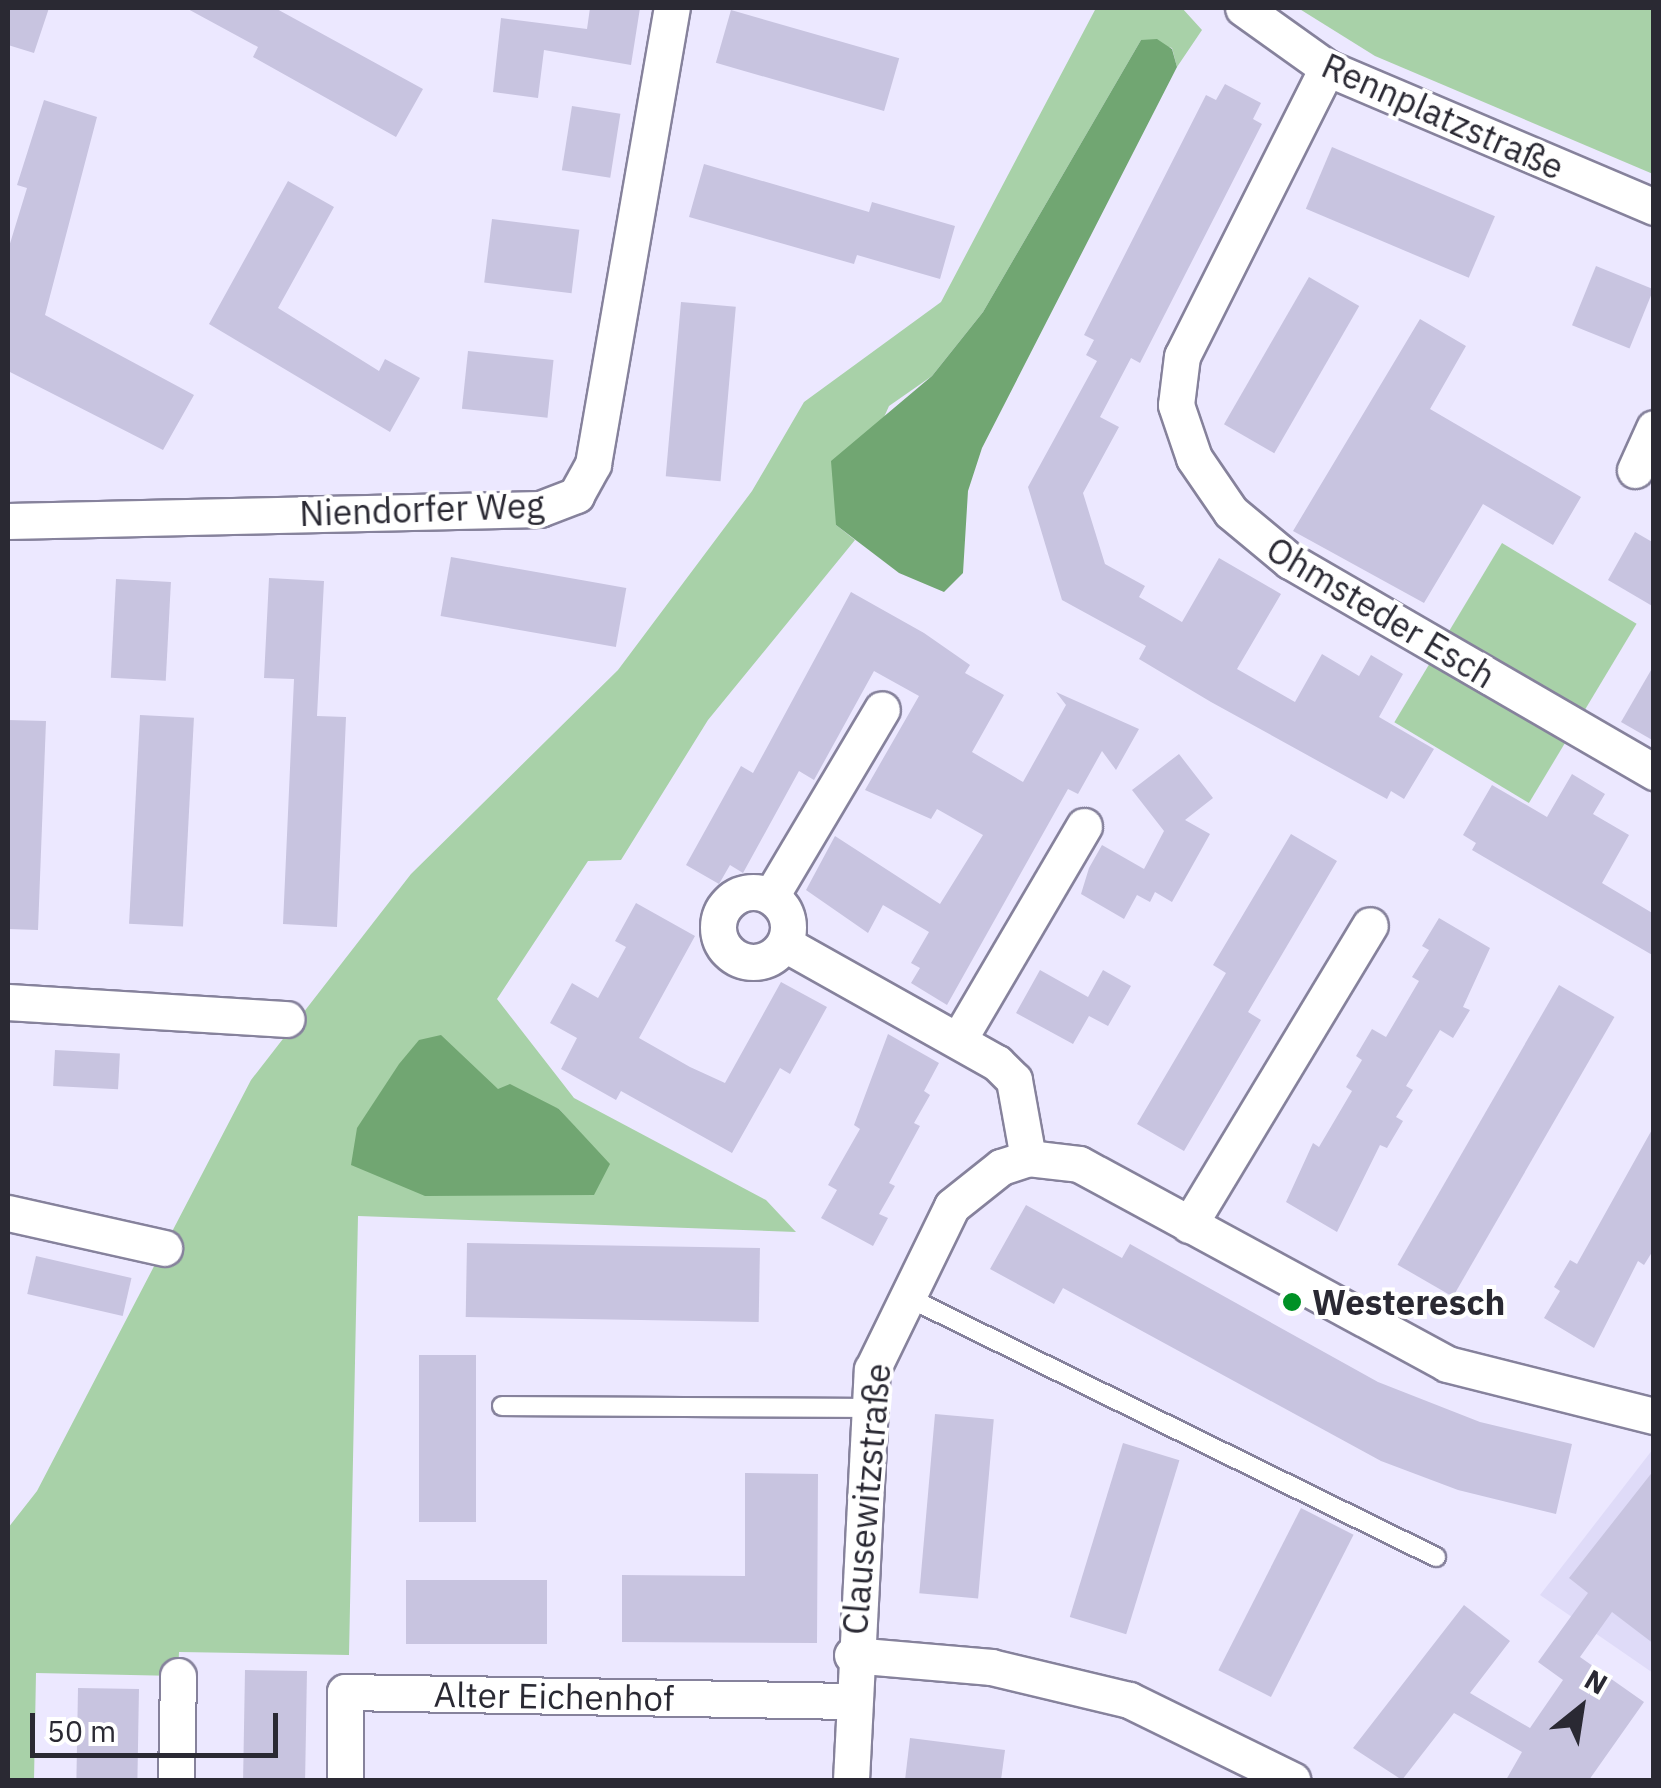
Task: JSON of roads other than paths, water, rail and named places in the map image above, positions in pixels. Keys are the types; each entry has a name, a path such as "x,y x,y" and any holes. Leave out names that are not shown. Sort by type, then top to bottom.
{"street":[{"name":"Niendorfer Weg","path":"8,521 540,509 576,496 592,464 672,8"},
{"name":"Rennplatzstraße","path":"1243,8 1328,68 1654,208"},
{"name":"Ohmsteder Esch","path":"1328,68 1182,356 1176,405 1194,458 1231,512 1290,561 1654,772"},
{"path":"1635,470 1654,428"},
{"path":"771,896 882,709"},
{"path":"959,1039 1084,826"},
{"path":"748,892 771,896 786,912 785,944 757,962 735,957 721,941 728,902 748,892"},
{"path":"1189,1225 1370,924"},
{"path":"785,944 959,1039 1014,1080 1028,1158 1079,1164 1447,1364 1654,1416"},
{"path":"8,1002 286,1019"},
{"name":"Clausewitzstraße","path":"851,1780 852,1655 866,1408 883,1335 952,1206 974,1184 1028,1158"},
{"path":"8,1214 164,1248"},
{"path":"852,1655 991,1667 1129,1700 1292,1780"},
{"path":"176,1780 178,1676"},
{"name":"Alter Eichenhof","path":"345,1780 345,1692 851,1701"}],"lane":[{"path":"903,1295 1436,1557"},
{"path":"502,1406 866,1408"}],"place":[{"name":"Westeresch","path":"1292,1302"}]}
